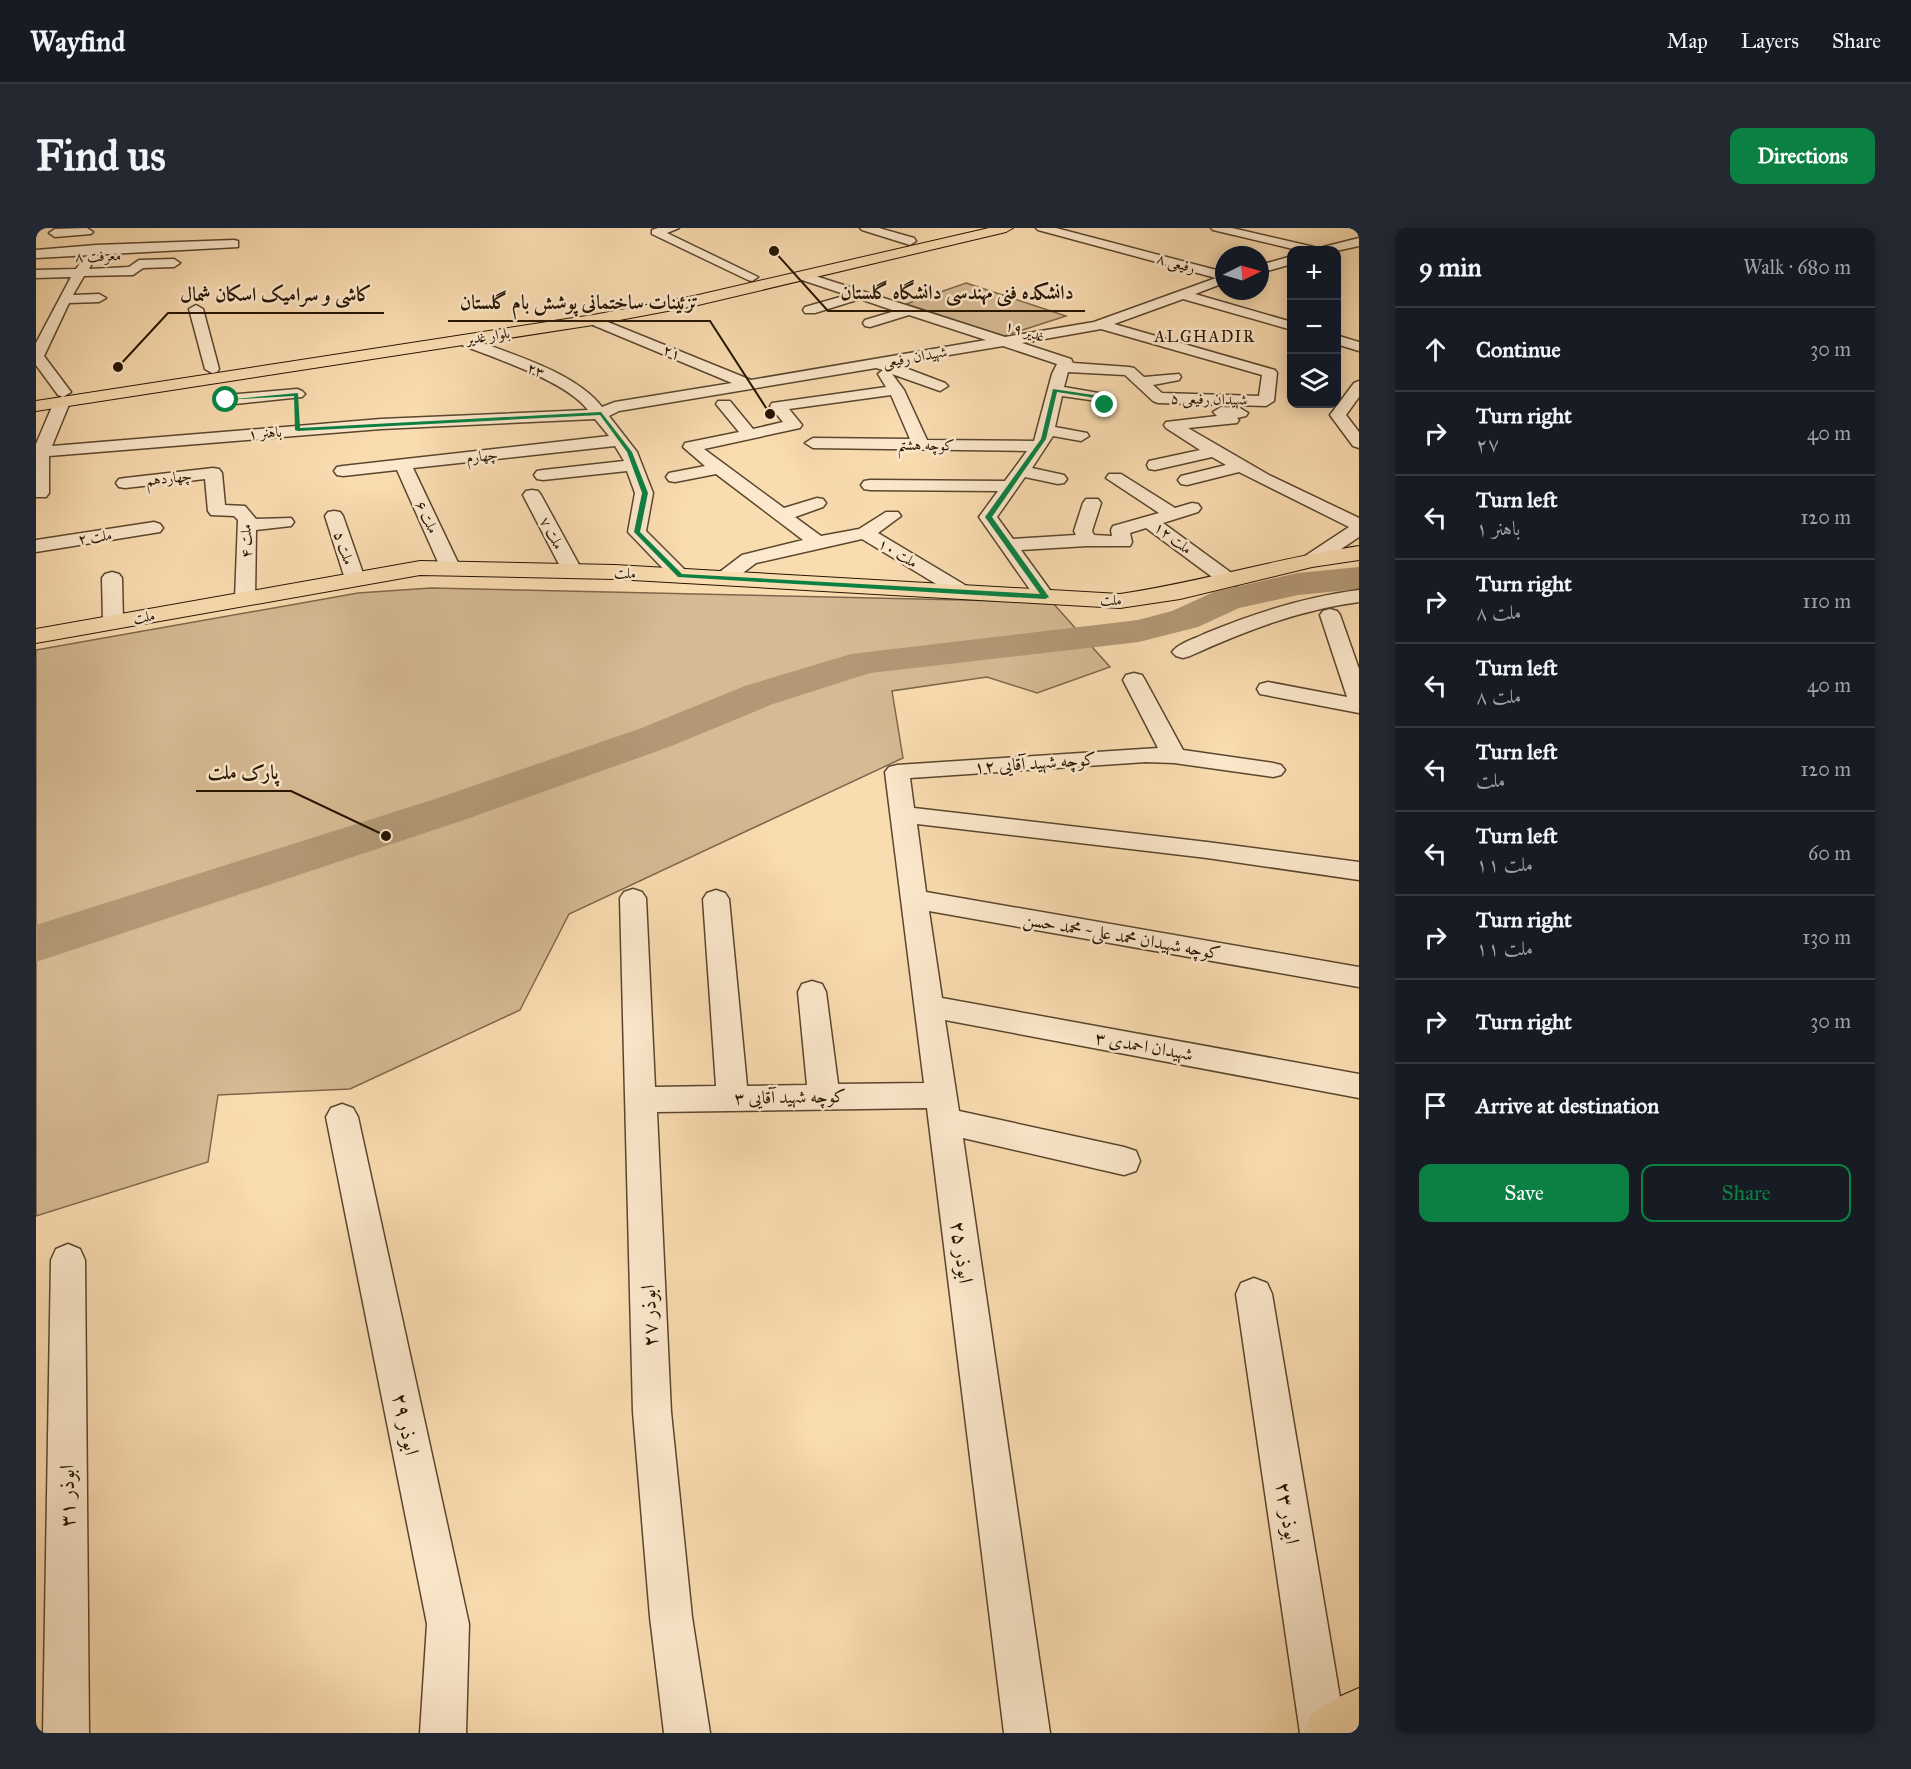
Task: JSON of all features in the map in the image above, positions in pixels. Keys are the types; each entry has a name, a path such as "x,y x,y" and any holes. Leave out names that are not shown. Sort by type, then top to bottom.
{"main road":[{"name":"بلوار غدیر","path":"36,406 62,397 212,369 669,296 966,228"},
{"name":"بلوار غدیر","path":"36,396 62,397 294,367 592,320 693,301 1006,228"},
{"name":"ملت","path":"36,636 420,568 681,576 1120,601 1180,592 1312,560 1359,553"},
{"path":"1330,1733 1359,1714"}],"street":[{"path":"673,228 656,232 752,277"},
{"path":"866,228 910,241"},
{"path":"1042,228 1215,275"},
{"path":"1217,228 1293,246"},
{"path":"176,246 189,230"},
{"path":"55,233 92,235 176,246 234,244"},
{"path":"36,254 68,253 92,235"},
{"path":"68,253 92,235"},
{"path":"40,493 39,452 62,397 37,356 64,295 79,273 92,235"},
{"path":"1098,243 1124,236"},
{"path":"1341,246 1359,242"},
{"path":"1125,250 1147,243"},
{"path":"1154,257 1180,250"},
{"path":"1269,267 1287,262"},
{"name":"معرفت ۸","path":"36,274 133,271 139,264 184,263"},
{"name":"۱۹ غدیر","path":"803,276 1060,362"},
{"name":"شهیدان رفیعی","path":"601,414 615,407 1101,325 1179,287 1200,286 1215,281"},
{"path":"64,295 115,283"},
{"path":"1179,287 1287,325"},
{"path":"64,295 96,302"},
{"path":"810,310 859,295"},
{"path":"196,309 212,369"},
{"path":"870,323 908,311"},
{"path":"901,325 926,317"},
{"name":"۲۱","path":"592,320 751,384"},
{"name":"۵ شهیدان رفیعی","path":"1060,362 1129,371 1158,398 1266,401 1270,373 1101,325"},
{"name":"۲۳","path":"462,340 548,375 587,398 629,452 645,493 637,532 681,576"},
{"path":"1341,341 1359,347"},
{"path":"1045,597 988,517 1042,438 1060,362 1080,350"},
{"path":"878,363 940,386"},
{"path":"878,363 896,390 921,445"},
{"path":"226,400 297,412 294,367"},
{"path":"1141,382 1174,377"},
{"path":"1359,386 1338,416 1359,443"},
{"path":"817,542 691,447 727,447 750,435 794,425 778,406 896,390"},
{"path":"1055,390 1105,398 1105,405"},
{"path":"724,404 750,435"},
{"name":"باهنر ۱","path":"39,452 297,412 601,414"},
{"path":"1240,413 1221,412 1231,420 1172,425 1240,467 1359,525"},
{"name":"کوچه هشتم","path":"813,443 921,445 1081,436"},
{"name":"چهارم","path":"343,471 621,440"},
{"path":"1155,465 1213,452"},
{"name":"۶ ملت","path":"403,465 450,569"},
{"path":"543,475 634,465"},
{"path":"1188,480 1240,467"},
{"path":"675,477 718,468"},
{"path":"1021,471 1058,479"},
{"name":"چهاردهم","path":"125,483 213,473"},
{"name":"۴ ملت","path":"213,473 217,511 239,510 247,519 245,599"},
{"path":"1115,477 1173,514"},
{"path":"870,485 1010,486"},
{"path":"1270,498 1288,492"},
{"name":"۷ ملت","path":"532,495 573,572"},
{"path":"1087,540 1083,531 1092,502"},
{"path":"782,516 817,503"},
{"name":"۱۲ ملت","path":"1149,522 1192,508"},
{"name":"۵ ملت","path":"334,516 355,579"},
{"path":"724,579 749,559 865,533 892,516"},
{"path":"247,525 285,522"},
{"path":"1008,545 1087,540 1123,542 1120,530 1149,522"},
{"name":"۱۲ ملت","path":"1149,522 1230,581"},
{"name":"۲ ملت","path":"36,546 154,528"},
{"path":"1312,560 1359,530"},
{"name":"ملت ۱۰","path":"865,533 963,592"},
{"path":"112,578 112,622"},
{"path":"1183,652 1292,607 1359,596"},
{"path":"1330,615 1359,701"},
{"path":"1134,680 1174,756"},
{"path":"1268,689 1359,706"},
{"name":"کوچه شهید آقایی ۱۲","path":"897,772 1146,755 1174,756 1273,770"},
{"name":"ابوذر ۲۵","path":"897,772 1027,1733"},
{"path":"903,815 1207,850 1359,871"},
{"name":"ابوذر ۲۷","path":"633,898 652,1412 671,1617 687,1733"},
{"path":"716,899 733,1099"},
{"name":"کوچه شهیدان محمد علی~ محمد حسن","path":"914,899 1359,977"},
{"path":"812,992 824,1096"},
{"name":"شهیدان احمدی ۳","path":"928,1006 1359,1086"},
{"name":"کوچه شهید آقایی ۳","path":"640,1100 824,1096 942,1108 1124,1161"},
{"name":"ابوذر ۲۹","path":"342,1117 448,1624 443,1733"},
{"name":"ابوذر ۳۱","path":"66,1733 68,1260"},
{"name":"۲۳ ابوذر","path":"1254,1294 1323,1733"}],"shaded area":[{"path":"966,283 1066,316 1004,336 906,304"},
{"path":"431,588 1052,602 1110,667 1037,693 987,677 892,691 903,758 569,914 520,1010 350,1089 218,1095 208,1162 36,1216 36,650 358,593"}],"waterway":[{"path":"36,944 448,810 654,738 759,695 865,662 1139,631 1185,619 1227,600 1298,584 1359,578"}],"place":[{"name":"دانشکده فنی مهندسی دانشگاه گلستان","path":"774,251"},
{"name":"کاشی و سرامیک اسکان شمال","path":"118,367"},
{"name":"تزئینات ساختمانی پوشش بام گلستان","path":"770,414"},
{"name":"پارک ملت","path":"386,836"}],"district":[{"name":"ALGHADIR","path":"1205,336"}],"route":[{"path":"226,400 297,394 298,430 601,414 629,452 645,493 637,532 681,576 1045,597 988,517 1044,439 1055,390 1105,398 1105,405"}]}
